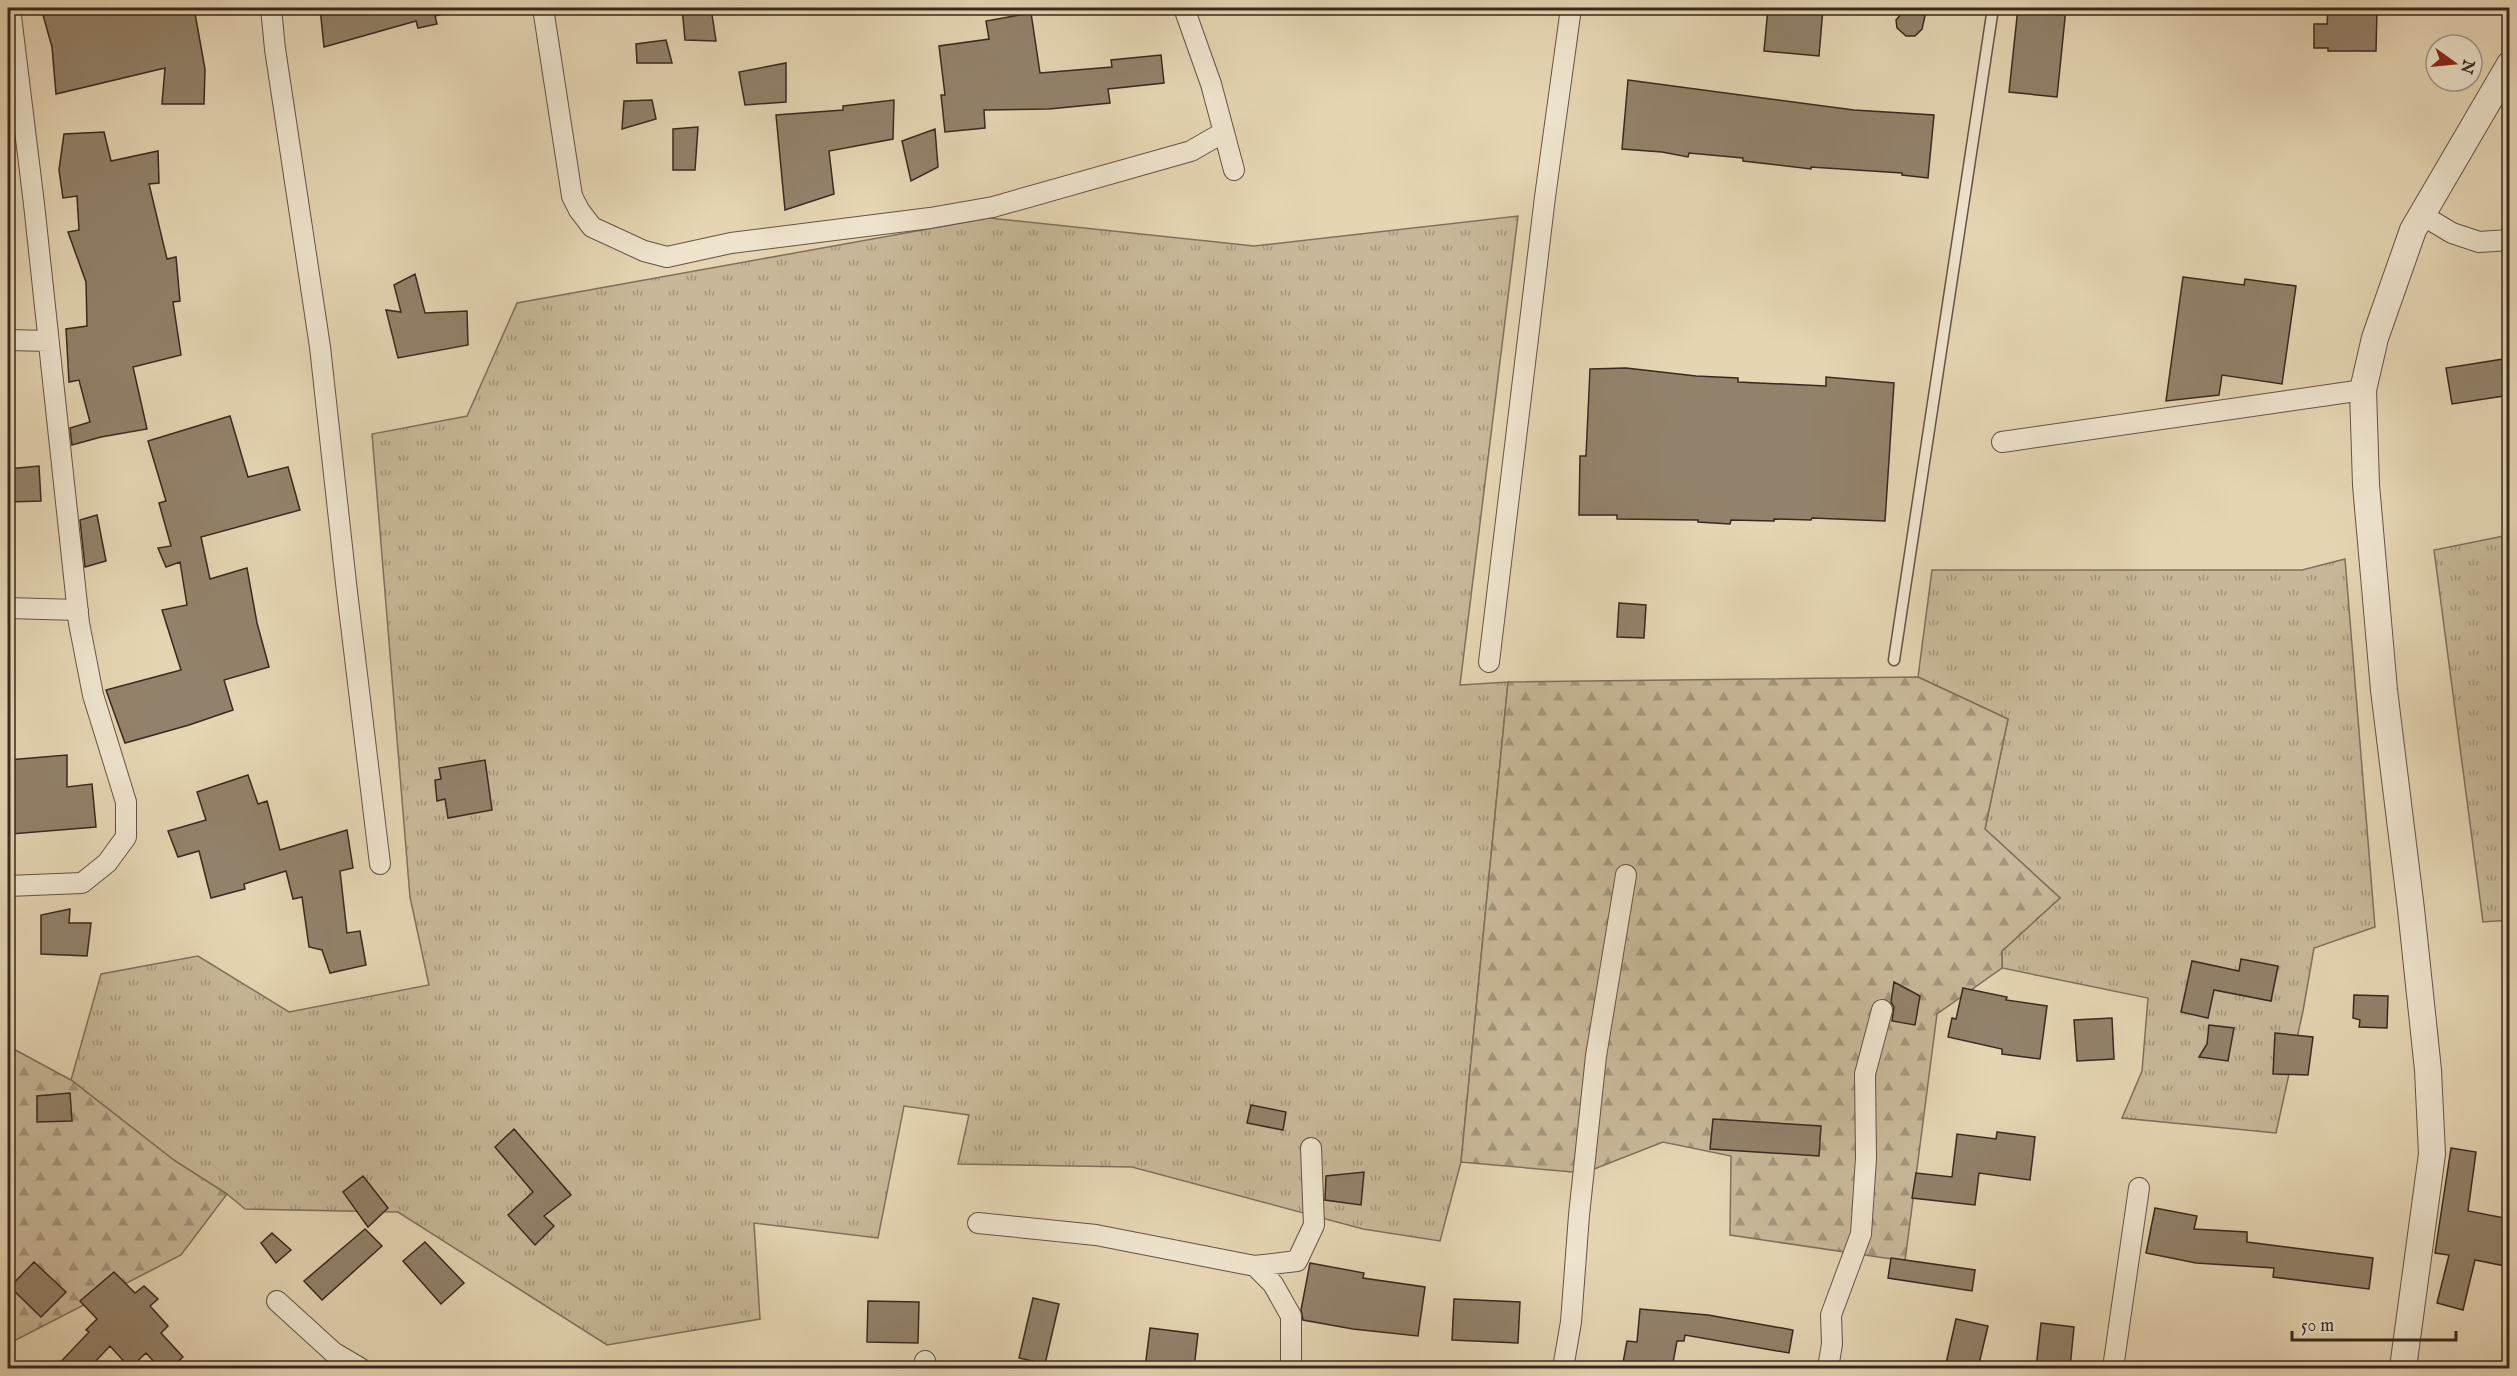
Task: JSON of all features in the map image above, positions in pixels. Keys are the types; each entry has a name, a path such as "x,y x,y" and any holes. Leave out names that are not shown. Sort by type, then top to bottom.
{"street":[{"path":"8,886 82,883 107,863 126,837 126,802 93,695 78,610 34,204 10,8"},
{"path":"271,8 274,49 320,347 346,592 380,864"},
{"path":"543,8 572,196 592,227 644,251 667,257 731,243 930,218 993,207 1191,151 1224,132"},
{"path":"1184,8 1211,84 1234,170"},
{"path":"1489,662 1545,197 1571,8"},
{"path":"2403,1368 2432,1154 2428,1070 2383,679 2366,485 2363,390 2375,338 2413,230 2510,64"},
{"path":"2422,215 2452,233 2479,242 2510,240"},
{"path":"8,340 48,341"},
{"path":"2002,442 2363,390"},
{"path":"8,608 78,610"},
{"path":"1563,1368 1571,1322 1579,1215 1596,1056 1626,875"},
{"path":"1828,1368 1832,1344 1831,1315 1861,1234 1866,1158 1865,1074 1882,1010"},
{"path":"978,1223 1096,1235 1255,1266 1297,1261 1314,1225 1311,1148"},
{"path":"2113,1368 2139,1188"},
{"path":"1255,1266 1273,1284 1291,1316 1291,1368"},
{"path":"277,1301 333,1352 360,1368"}],"lane":[{"path":"1893,660 1993,8"}],"green space":[{"path":"1518,216 1460,685 1508,682 1461,1162 1440,1241 1363,1229 1132,1167 958,1164 969,1115 904,1106 878,1238 754,1223 760,1319 607,1345 398,1212 245,1209 227,1194 175,1161 71,1080 101,974 198,956 289,1012 429,985 410,897 372,434 467,416 517,303 989,218 1254,246"},
{"path":"2509,535 2509,920 2483,922 2434,550"},
{"path":"2345,559 2375,927 2314,948 2303,1011 2276,1133 2122,1118 2142,1071 2148,998 2002,968 2002,951 2060,898 1985,829 2008,719 1918,677 1932,570 2302,570"},
{"path":"1918,677 2008,719 1985,829 2060,898 2002,951 2002,968 1937,1014 1905,1261 1730,1235 1731,1156 1663,1142 1584,1173 1461,1162 1508,682"},
{"path":"8,1046 71,1080 175,1161 227,1194 181,1255 8,1344"}],"building":[{"path":"41,8 194,8 205,69 204,104 162,104 165,68 56,94 52,47"},
{"path":"320,8 446,8 447,13 435,16 437,24 418,28 416,21 324,47"},
{"path":"682,8 711,8 716,41 685,40"},
{"path":"1768,8 1823,8 1819,56 1764,51"},
{"path":"2018,8 2066,8 2057,97 2009,92"},
{"path":"2328,8 2377,8 2376,51 2328,51 2328,48 2314,48 2314,24 2327,24"},
{"path":"1905,10 1914,10 1925,16 1922,29 1915,36 1906,36 1897,28 1896,20"},
{"path":"1031,13 1040,73 1112,67 1111,60 1161,55 1164,83 1108,89 1110,103 1049,109 984,110 985,128 945,132 941,95 945,95 939,46 989,39 986,21"},
{"path":"666,40 672,63 637,63 636,44"},
{"path":"786,63 786,102 745,105 739,72"},
{"path":"1628,80 1854,110 1934,115 1928,178 1902,175 1902,173 1811,167 1811,169 1743,161 1743,158 1689,153 1688,157 1662,152 1622,149"},
{"path":"652,100 656,119 622,129 624,101"},
{"path":"894,100 893,139 829,151 834,194 785,210 776,115 843,110 843,106"},
{"path":"698,127 695,170 673,170 673,129"},
{"path":"935,129 938,167 911,181 902,141"},
{"path":"104,132 111,161 158,151 159,183 149,184 167,259 176,257 180,301 173,302 181,355 133,367 147,429 72,445 70,428 90,422 79,380 69,382 66,329 87,326 86,282 68,232 79,230 77,196 63,198 59,170 64,134"},
{"path":"415,274 425,313 467,311 468,345 398,358 386,310 401,312 394,285"},
{"path":"2183,277 2244,285 2245,279 2296,286 2282,384 2222,375 2219,395 2166,401"},
{"path":"2510,358 2510,395 2452,404 2446,368"},
{"path":"1626,368 1738,378 1738,382 1826,386 1826,377 1894,383 1885,521 1812,518 1811,520 1774,519 1774,521 1731,520 1730,524 1698,522 1698,520 1617,519 1617,515 1579,515 1580,456 1586,456 1590,369"},
{"path":"230,416 248,477 288,467 300,510 201,537 210,579 247,568 257,623 269,667 224,680 233,710 125,743 106,690 181,670 162,610 187,605 180,562 166,567 158,548 171,546 159,503 166,501 148,441"},
{"path":"39,466 41,501 8,502 8,469"},
{"path":"97,515 106,561 85,567 80,520"},
{"path":"1619,603 1646,605 1644,638 1617,637"},
{"path":"67,755 67,787 92,784 96,827 11,834 8,760"},
{"path":"485,760 492,810 448,818 445,799 437,801 435,780 441,779 439,768"},
{"path":"248,775 258,804 267,801 280,850 347,830 353,868 340,871 347,933 360,931 366,965 330,973 322,950 309,947 302,897 293,899 286,871 244,884 245,889 211,898 199,851 178,857 168,831 206,820 197,792"},
{"path":"70,909 69,923 91,923 87,956 41,954 41,915"},
{"path":"2241,959 2278,966 2271,1001 2214,990 2208,1018 2181,1012 2192,961 2239,971"},
{"path":"1894,982 1920,996 1915,1025 1892,1021 1894,1007 1891,1002"},
{"path":"1963,988 2007,997 2006,1000 2047,1006 2040,1059 2002,1054 2002,1049 1948,1037 1952,1018 1956,1019"},
{"path":"2354,995 2388,996 2387,1028 2359,1027 2360,1020 2353,1018"},
{"path":"2112,1018 2114,1059 2077,1061 2074,1020"},
{"path":"2209,1025 2234,1028 2228,1061 2199,1057 2207,1044"},
{"path":"2275,1033 2313,1037 2308,1075 2273,1074"},
{"path":"70,1093 72,1121 37,1122 37,1096"},
{"path":"1251,1105 1286,1112 1283,1130 1247,1123"},
{"path":"1713,1119 1821,1126 1819,1156 1710,1149"},
{"path":"514,1129 571,1195 544,1216 554,1226 535,1245 508,1215 533,1192 495,1147"},
{"path":"1997,1132 2035,1137 2030,1180 1979,1173 1975,1205 1912,1198 1916,1173 1952,1177 1957,1134 1996,1139"},
{"path":"2451,1148 2476,1152 2468,1211 2510,1219 2510,1267 2475,1260 2463,1310 2437,1303 2449,1255 2435,1253"},
{"path":"1364,1172 1361,1205 1325,1200 1326,1176"},
{"path":"363,1176 388,1208 368,1227 343,1192"},
{"path":"2155,1208 2197,1216 2194,1229 2247,1232 2247,1242 2373,1258 2369,1289 2273,1277 2274,1268 2196,1263 2146,1253"},
{"path":"365,1229 382,1246 322,1300 304,1281"},
{"path":"272,1233 291,1250 276,1263 261,1243"},
{"path":"425,1242 464,1283 441,1304 403,1261"},
{"path":"1891,1258 1975,1270 1972,1291 1888,1278"},
{"path":"34,1262 66,1292 41,1317 10,1287"},
{"path":"1310,1263 1364,1273 1363,1278 1425,1287 1418,1336 1353,1329 1303,1320 1301,1310"},
{"path":"114,1272 135,1293 144,1286 158,1299 150,1306 168,1326 161,1333 183,1357 171,1368 160,1368 146,1353 130,1368 110,1346 89,1368 55,1368 89,1332 86,1330 97,1319 80,1301"},
{"path":"1033,1298 1059,1304 1045,1364 1019,1358"},
{"path":"1454,1299 1520,1302 1518,1343 1452,1340"},
{"path":"868,1301 919,1302 918,1343 867,1342"},
{"path":"1640,1309 1708,1315 1793,1330 1789,1353 1685,1335 1684,1341 1677,1341 1672,1368 1622,1368 1627,1341 1637,1342"},
{"path":"1956,1319 1988,1326 1978,1368 1945,1368"},
{"path":"2041,1323 2074,1327 2070,1368 2036,1368"},
{"path":"1150,1328 1198,1334 1194,1368 1145,1368"}]}
